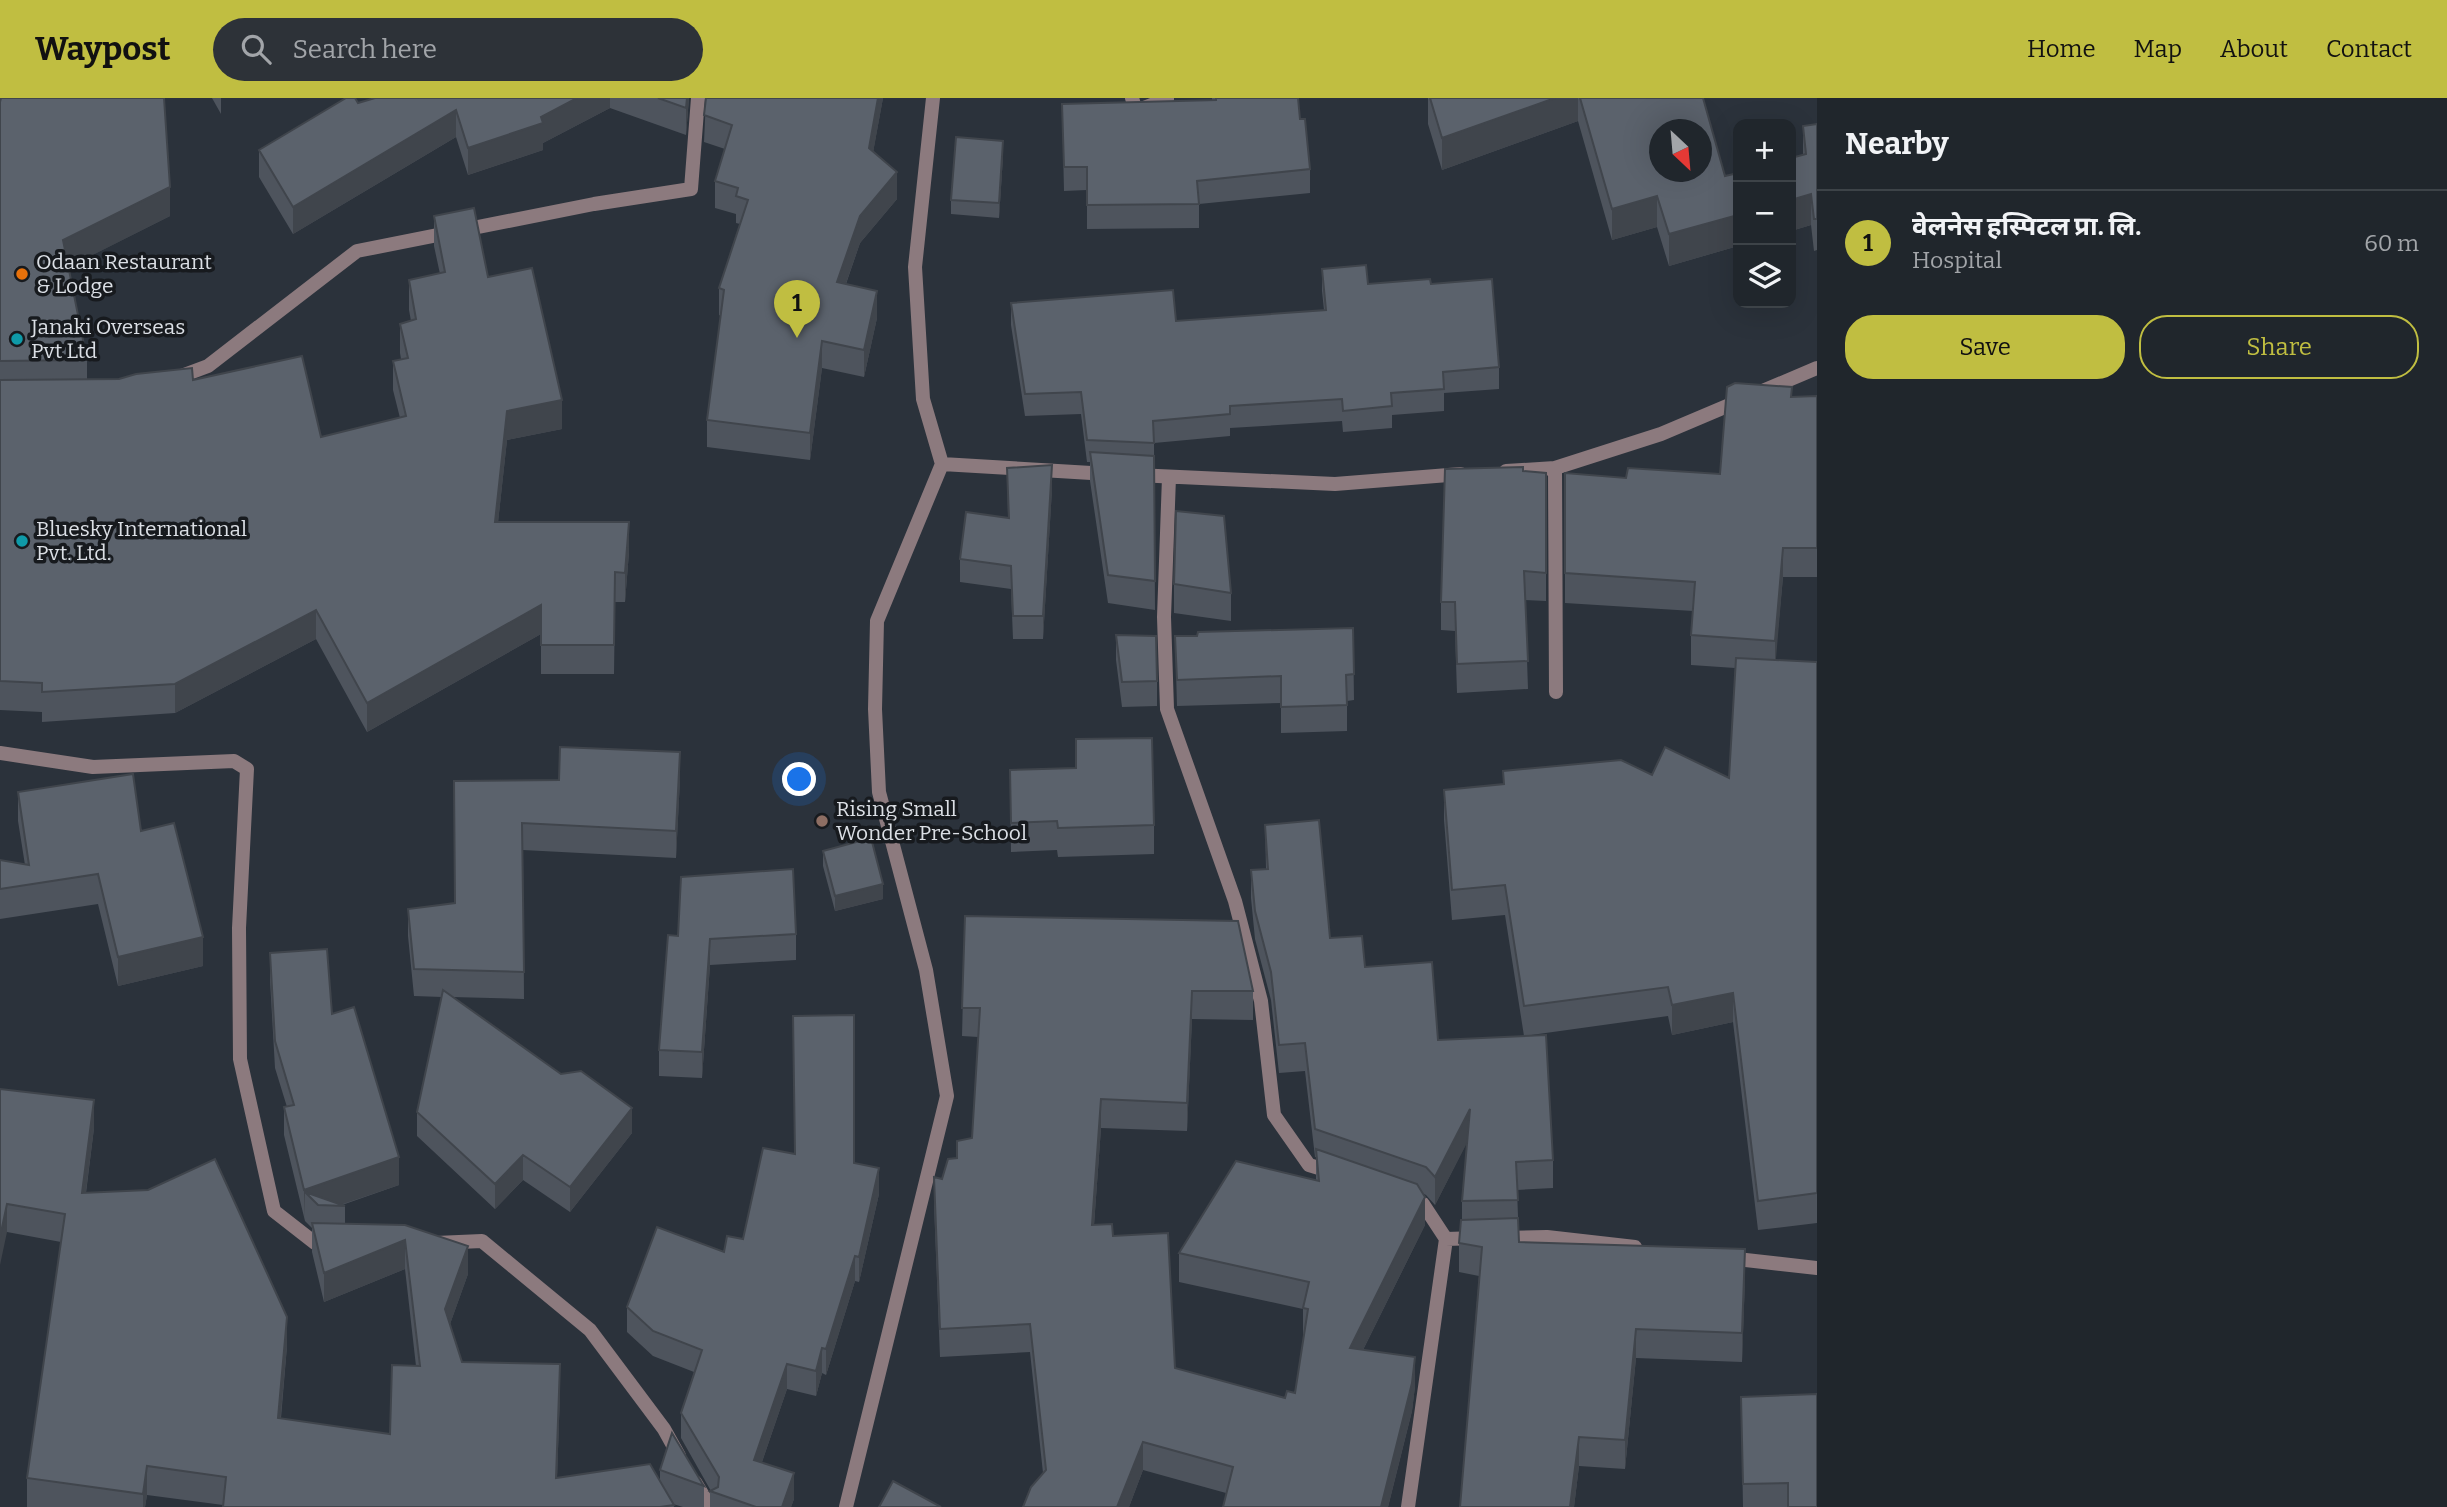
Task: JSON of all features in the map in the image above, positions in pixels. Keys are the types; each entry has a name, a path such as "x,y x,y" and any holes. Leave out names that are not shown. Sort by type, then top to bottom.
{"street":[{"path":"157,385 208,366 357,251 594,204 691,189 698,98"},
{"path":"846,1507 947,1096 926,970 879,792 875,709 877,621 942,464 923,399 915,267 933,98"},
{"path":"1132,98 1136,110 1167,99"},
{"path":"942,464 1335,484 1555,468 1661,434 1817,368"},
{"path":"1555,468 1556,692"},
{"path":"1169,477 1164,617 1167,709 1241,926 1261,1002 1274,1115 1309,1165 1349,1178"},
{"path":"0,753 93,767 234,761 247,769 239,928 240,1059 274,1211 315,1243 341,1244"},
{"path":"1398,1195 1423,1204 1446,1239 1408,1507"},
{"path":"1446,1239 1547,1237 1651,1249"},
{"path":"419,1243 482,1241 590,1331 664,1429 710,1507"},
{"path":"1716,1257 1817,1268"}],"building":[{"path":"1,98 164,98 170,187 63,240 87,360 0,361"},
{"path":"346,98 355,98 358,103 375,98 577,98 541,117 543,123 468,148 456,110 293,207 259,150"},
{"path":"658,98 687,98 686,108"},
{"path":"706,98 878,98 869,148 897,172 860,216 837,282 877,291 864,350 822,341 810,433 707,420 724,290 719,288 748,200 736,196 738,188 715,181 732,125 704,115"},
{"path":"1298,98 1300,119 1305,119 1310,169 1197,181 1199,204 1087,205 1087,167 1064,167 1062,104"},
{"path":"1430,98 1555,98 1442,138"},
{"path":"1580,98 1703,98 1709,119 1649,119 1649,182 1712,182 1712,130 1725,176 1733,174 1733,216 1669,234 1657,196 1612,209"},
{"path":"1817,124 1817,219 1814,219 1811,194 1796,198 1796,157 1806,154 1803,126"},
{"path":"956,137 1003,141 999,203 951,200"},
{"path":"474,208 488,277 532,268 562,400 507,411 495,522 629,522 625,573 615,572 614,645 541,645 541,605 367,703 316,610 175,684 42,692 42,683 0,681 0,380 119,379 136,374 192,368 193,380 302,356 321,437 406,416 393,361 408,358 400,324 416,319 409,280 445,272 434,216"},
{"path":"1366,265 1368,284 1430,279 1431,284 1492,279 1499,367 1443,372 1444,389 1391,393 1392,406 1343,411 1342,399 1230,406 1230,414 1153,421 1154,443 1087,440 1081,392 1025,394 1011,303 1173,290 1176,321 1326,310 1322,269"},
{"path":"1735,383 1792,387 1791,397 1817,396 1817,548 1783,548 1775,641 1691,635 1695,582 1565,573 1565,473 1626,478 1628,468 1720,474 1727,387"},
{"path":"1090,452 1154,456 1155,581 1108,575"},
{"path":"1052,465 1043,616 1013,616 1011,566 960,559 966,512 1009,518 1007,468"},
{"path":"1523,467 1523,471 1546,473 1546,573 1524,571 1528,661 1457,664 1455,602 1441,602 1445,469"},
{"path":"1176,511 1224,516 1231,593 1174,584"},
{"path":"1353,628 1354,674 1346,675 1347,705 1281,707 1281,676 1177,680 1175,636 1197,636 1198,632"},
{"path":"1116,635 1156,636 1157,681 1122,682"},
{"path":"1736,658 1817,662 1817,1193 1758,1201 1733,993 1672,1005 1668,987 1524,1006 1505,885 1452,890 1444,790 1504,784 1503,771 1621,760 1652,775 1665,747 1729,778"},
{"path":"1152,738 1154,825 1058,828 1057,821 1011,823 1010,770 1076,768 1076,739"},
{"path":"560,747 680,752 676,831 522,823 524,972 414,969 408,909 455,903 454,781 559,780"},
{"path":"133,774 141,831 174,823 203,937 118,957 98,874 0,889 0,860 29,865 18,792"},
{"path":"1319,820 1330,938 1362,936 1365,967 1432,962 1438,1040 1546,1035 1553,1160 1516,1162 1518,1200 1462,1201 1470,1109 1435,1177 1426,1167 1315,1129 1305,1043 1279,1045 1271,972 1255,911 1251,870 1268,869 1265,825"},
{"path":"871,838 883,884 835,896 823,851"},
{"path":"793,869 796,934 710,939 702,1052 659,1050 668,935 678,936 681,877"},
{"path":"965,916 1238,921 1253,991 1192,991 1187,1103 1101,1099 1092,1225 1112,1224 1113,1236 1168,1233 1175,1368 1285,1398 1287,1391 1295,1393 1308,1309 1303,1308 1309,1282 1179,1253 1236,1161 1319,1181 1316,1149 1417,1184 1425,1197 1350,1348 1415,1357 1412,1383 1381,1507 1223,1507 1233,1467 1143,1442 1117,1507 1023,1507 1031,1487 1046,1470 1030,1324 940,1329 934,1177 942,1179 948,1159 957,1158 957,1141 972,1138 980,1008 962,1008"},
{"path":"327,949 332,1014 354,1007 399,1157 304,1190 284,1107 294,1105 275,1041 270,953"},
{"path":"443,990 561,1074 581,1071 632,1108 570,1187 523,1155 495,1184 417,1112"},
{"path":"854,1015 854,1163 879,1168 859,1257 855,1256 826,1349 822,1348 816,1371 787,1364 754,1460 794,1473 782,1507 756,1507 710,1491 718,1487 719,1477 681,1413 702,1350 653,1331 627,1307 657,1227 724,1252 727,1236 743,1239 763,1148 795,1154 793,1016"},
{"path":"0,1089 94,1100 82,1193 148,1190 215,1159 287,1317 278,1418 390,1434 392,1365 420,1366 405,1240 324,1273 312,1223 405,1225 468,1246 445,1309 462,1362 560,1364 556,1478 650,1464 674,1505 223,1507 226,1477 147,1466 143,1494 27,1478 65,1214 7,1204 0,1237"},
{"path":"305,1192 345,1206 318,1205"},
{"path":"1518,1218 1519,1242 1745,1249 1742,1333 1636,1329 1625,1440 1579,1437 1570,1507 1460,1507 1482,1247 1459,1243 1461,1220"},
{"path":"1817,1394 1817,1507 1788,1507 1788,1483 1743,1484 1741,1397"},
{"path":"672,1433 702,1483 704,1486 660,1470"},
{"path":"893,1481 941,1507 879,1507"}],"place":[{"name":"Odaan Restaurant & Lodge","path":"22,274"},
{"name":"वेलनेस हस्पिटल प्रा. लि.","path":"797,338"},
{"name":"Janaki Overseas Pvt Ltd","path":"17,339"},
{"name":"Bluesky International Pvt. Ltd.","path":"22,541"},
{"name":"Rising Small Wonder Pre-School","path":"822,821"}]}
